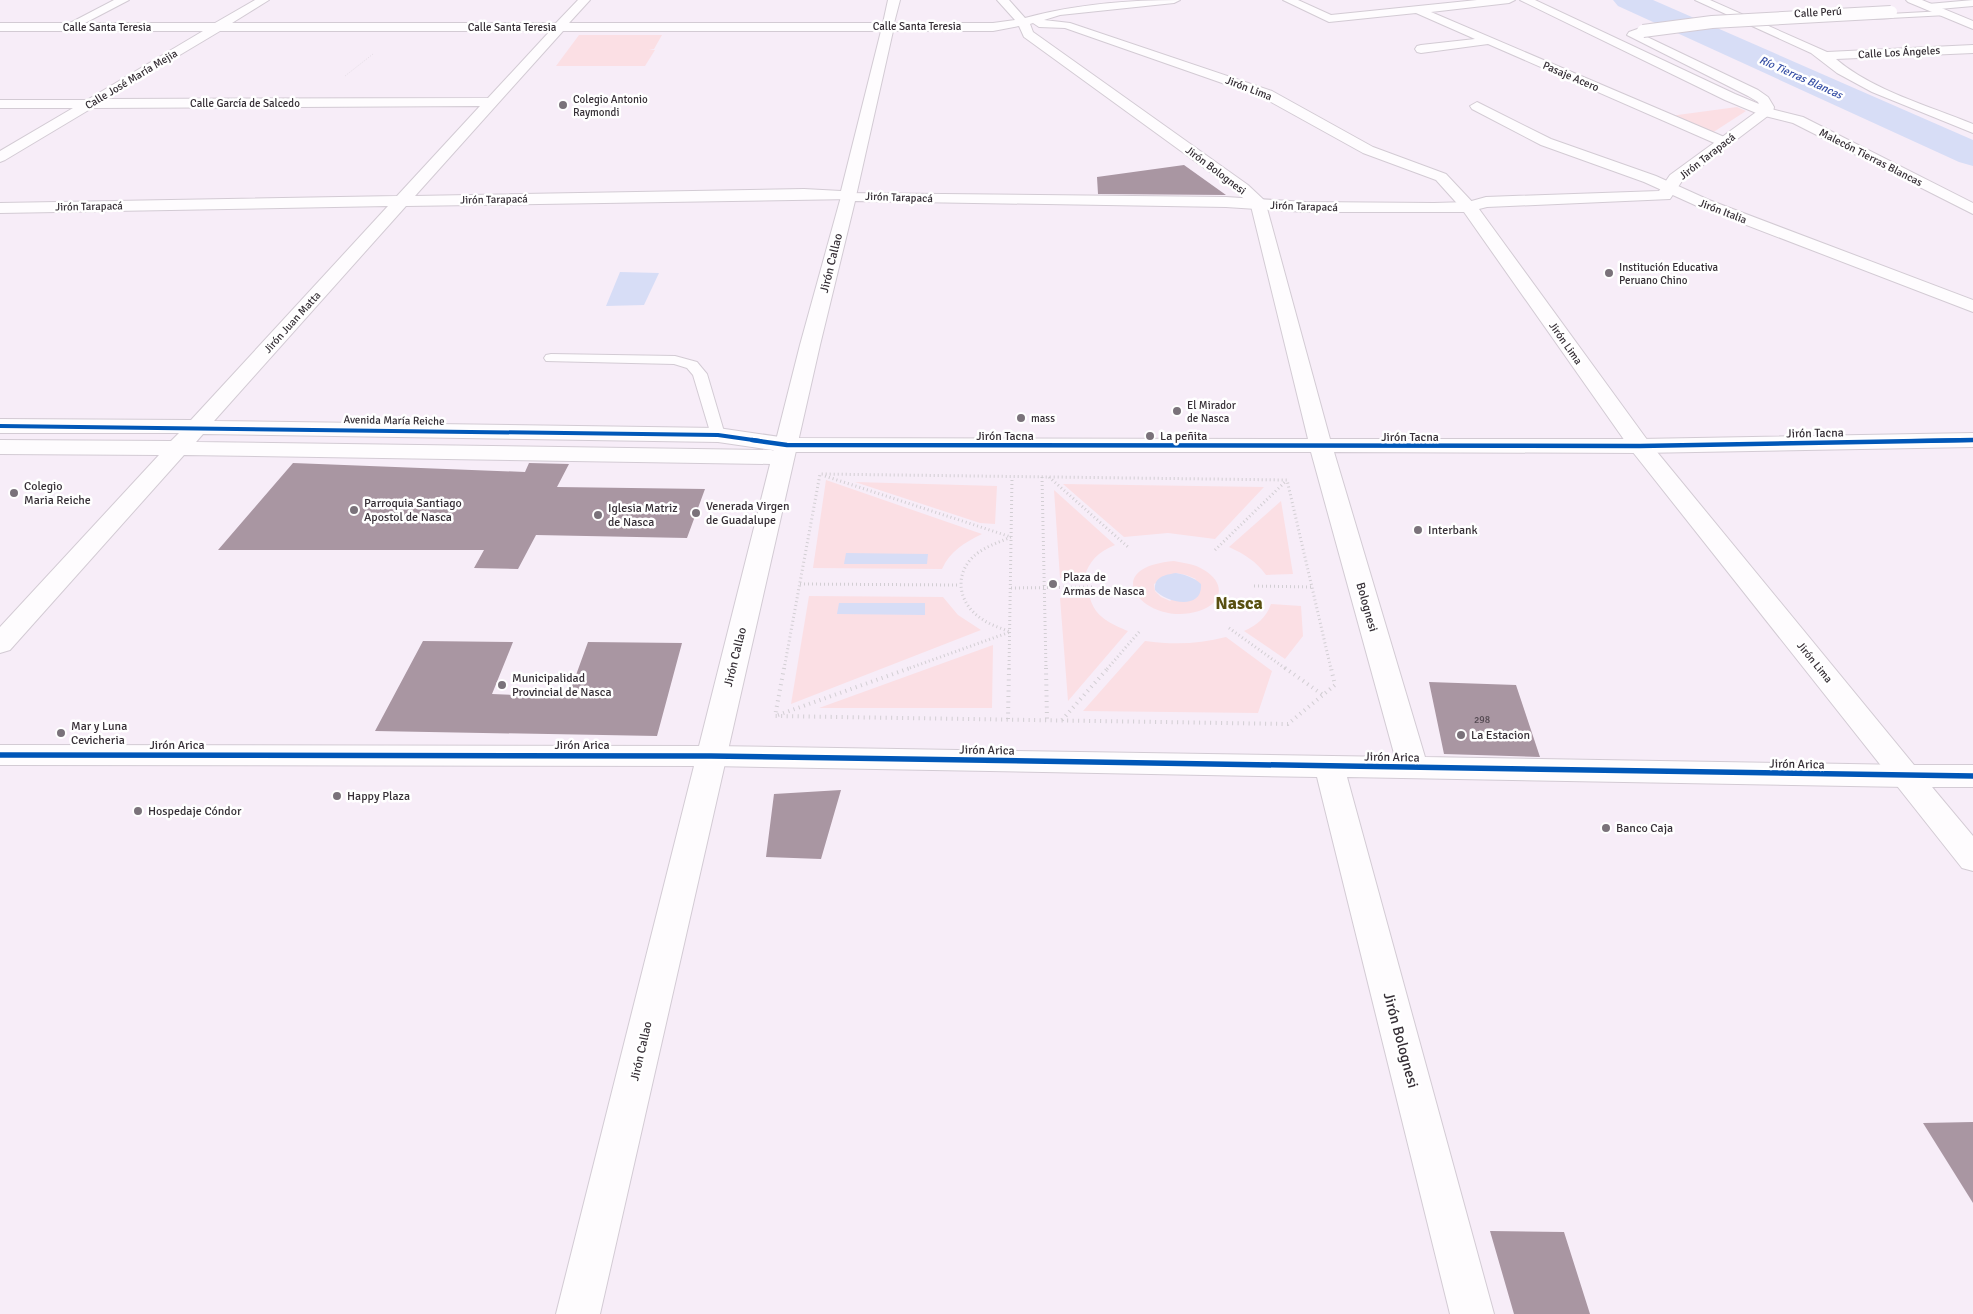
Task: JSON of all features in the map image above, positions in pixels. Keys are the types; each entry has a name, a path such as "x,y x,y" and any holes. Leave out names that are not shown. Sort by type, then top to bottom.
{"street":[{"path":"70,27 123,0"},
{"name":"Calle José María Mejia","path":"0,158 263,0"},
{"name":"Jirón Juan Matta","path":"0,644 584,0"},
{"name":"Jirón Callao","path":"578,1314 894,0"},
{"name":"Jirón Bolognesi","path":"1003,0 1023,22 1028,34 1242,188 1259,204 1321,447"},
{"path":"1023,22 1059,12 1174,0"},
{"path":"1289,0 1329,19 1509,0"},
{"name":"Malecón Tierras Blancas","path":"1526,0 1730,97 1766,112 1798,120 1973,209"},
{"path":"1701,0 1826,56 1844,72 1973,129"},
{"path":"1912,0 1973,25"},
{"path":"1766,112 1767,107 1763,100 1753,94 1633,35 1643,31 1712,22 1936,10 1973,3"},
{"name":"Pasaje Acero","path":"1418,10 1724,142"},
{"name":"Calle Santa Teresia","path":"0,28 993,27 1023,22"},
{"name":"Jirón Lima","path":"1023,22 1066,25 1267,94 1368,150 1441,177 1469,206 1640,446 1973,859"},
{"path":"1421,49 1488,40"},
{"name":"Calle Los Ángeles","path":"1826,56 1973,49"},
{"name":"Calle García de Salcedo","path":"0,104 490,102"},
{"name":"Jirón Italia","path":"1477,106 1546,142 1650,179 1670,189 1973,306"},
{"name":"Jirón Tarapacá","path":"0,208 804,194 896,198 1226,202 1336,208 1434,208 1469,206 1486,202 1664,196 1676,178 1766,112"},
{"name":"Avenida María Reiche","path":"0,426 718,435 785,451"},
{"name":"Jirón Tacna","path":"785,451 1640,446 1973,440"},
{"path":"0,447 785,451"},
{"name":"Bolognesi","path":"1321,447 1413,767"},
{"name":"Jirón Arica","path":"0,755 711,756 1973,776"},
{"name":"Jirón Bolognesi","path":"1329,765 1472,1314"}],"lane":[{"name":"Calle Perú","path":"1739,16 1936,10"},
{"path":"1755,24 1936,10"},
{"path":"552,358 675,360 692,365 700,374 718,435"}],"path":[{"path":"311,103 378,50 369,50"},
{"path":"820,474 1286,480"},
{"path":"820,474 1011,537"},
{"path":"776,716 820,474"},
{"path":"1008,720 1012,477"},
{"path":"1042,477 1047,720"},
{"path":"1049,477 1128,546"},
{"path":"776,716 1288,724 1335,685 1286,480"},
{"path":"1215,550 1286,480"},
{"path":"1010,632 981,619 969,609 962,597 959,585 961,572 969,561 980,551 1011,537"},
{"path":"800,584 959,585"},
{"path":"1254,586 1312,587"},
{"path":"1011,588 1094,587"},
{"path":"1229,628 1323,695"},
{"path":"1062,720 1140,631"},
{"path":"776,716 1010,632"}],"shaded area":[{"path":"579,35 662,35 654,49 649,50 655,50 645,66 556,66"},
{"path":"1737,107 1746,111 1712,133 1670,116"},
{"path":"826,480 982,534 958,548 949,557 942,569 813,568"},
{"path":"855,482 997,486 995,524 980,523"},
{"path":"1063,484 1264,487 1215,539 1168,533 1124,537"},
{"path":"1054,490 1115,545 1095,558 1084,578 1060,578"},
{"path":"1281,501 1293,574 1266,575 1249,558 1229,547"},
{"path":"1174,561 1201,568 1216,581 1219,592 1217,598 1213,603 1199,611 1180,614 1162,611 1147,604 1137,595 1133,584 1137,574 1150,566","holes":["1176,573 1196,579 1170,601 1161,597 1155,591 1154,584"]},
{"path":"809,596 943,597 958,615 981,630 791,704"},
{"path":"1060,598 1090,598 1092,605 1104,619 1128,631 1068,701"},
{"path":"1271,604 1301,606 1303,636 1285,659 1244,631 1260,620"},
{"path":"1226,637 1272,671 1258,713 1083,711 1145,641 1186,643"},
{"path":"993,645 992,708 819,708"}],"water":[{"path":"620,272 659,273 644,305 606,306"},
{"path":"846,553 928,554 927,564 844,564"},
{"path":"1176,573 1189,577 1201,584 1200,593 1196,598 1183,602 1175,601 1160,595 1155,590 1158,579"},
{"path":"839,603 925,603 925,615 837,614"}],"building":[{"path":"1184,165 1226,195 1098,194 1097,177"},
{"path":"293,463 525,472 529,463 569,464 557,487 705,489 687,538 536,535 518,569 474,568 484,550 218,550"},
{"path":"423,641 513,642 492,694 568,697 588,642 682,643 657,736 375,731"},
{"path":"1429,682 1516,685 1540,757 1444,754"},
{"path":"841,790 821,859 766,857 774,794"},
{"path":"1973,1122 1973,1203 1923,1123"},
{"path":"1490,1231 1564,1232 1590,1314 1514,1314"}],"waterway":[{"name":"Río Tierras Blancas","path":"1628,0 1973,154"}],"cycle path":[{"path":"0,426 718,435 787,445 1640,446 1973,440"},
{"path":"0,755 711,756 1973,776"}],"place":[{"name":"Colegio Antonio Raymondi","path":"563,105"},
{"name":"Institución Educativa Peruano Chino","path":"1609,273"},
{"name":"El Mirador de Nasca","path":"1177,411"},
{"name":"mass","path":"1021,418"},
{"name":"La peñita","path":"1150,436"},
{"name":"Colegio Maria Reiche","path":"14,493"},
{"name":"Parroquia Santiago Apostol de Nasca","path":"354,510"},
{"name":"Venerada Virgen de Guadalupe","path":"696,513"},
{"name":"Iglesia Matriz de Nasca","path":"598,515"},
{"name":"Interbank","path":"1418,530"},
{"name":"Plaza de Armas de Nasca","path":"1053,584"},
{"name":"Municipalidad Provincial de Nasca","path":"502,685"},
{"name":"Mar y Luna Cevicheria","path":"61,733"},
{"name":"La Estacion","path":"1461,735"},
{"name":"Happy Plaza","path":"337,796"},
{"name":"Hospedaje Cóndor","path":"138,811"},
{"name":"Banco Caja","path":"1606,828"}],"district":[{"name":"Nasca","path":"1239,603"}]}
